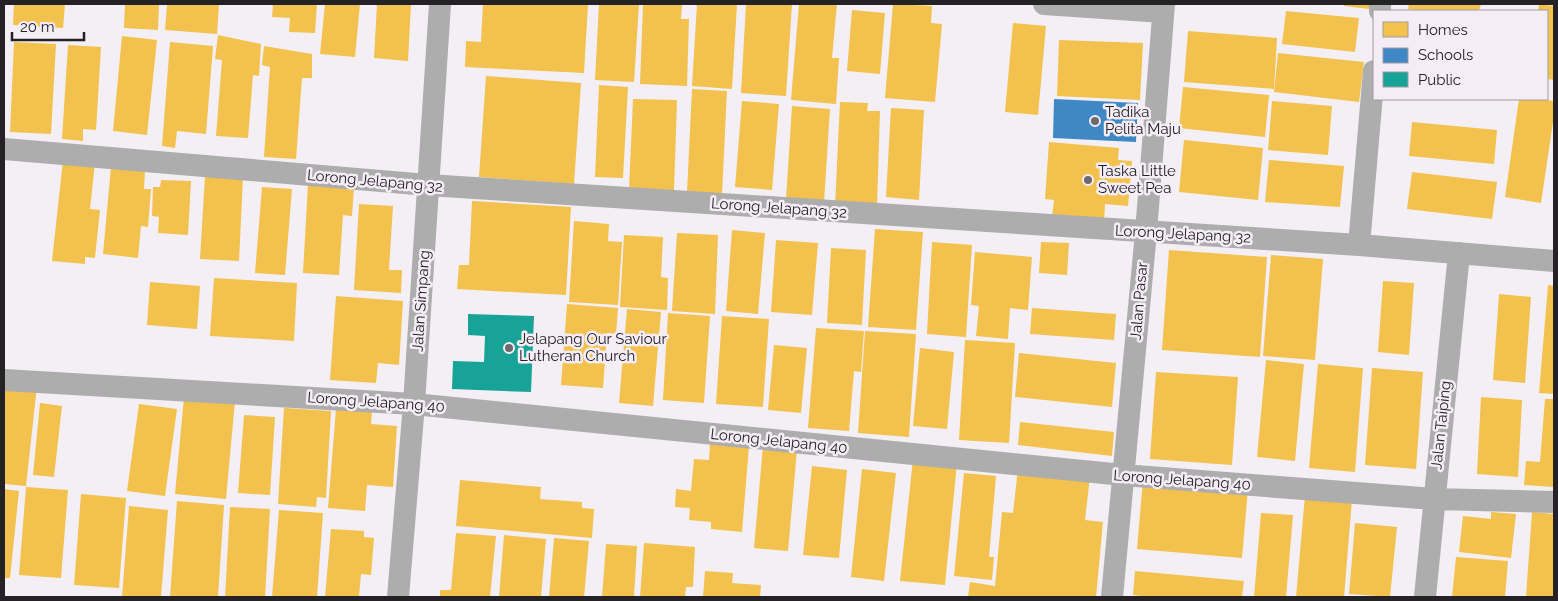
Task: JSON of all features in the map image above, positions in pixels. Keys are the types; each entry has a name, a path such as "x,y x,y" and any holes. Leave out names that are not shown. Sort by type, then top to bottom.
{"street":[{"name":"Jalan Simpang","path":"398,597 414,404 440,4"},
{"path":"1044,4 1164,8"},
{"name":"Jalan Pasar","path":"1112,597 1146,232 1164,8"},
{"path":"1359,245 1373,83"},
{"name":"Lorong Jelapang 32","path":"4,149 428,185 1359,245 1554,261"},
{"name":"Jalan Taiping","path":"1425,597 1459,253"},
{"name":"Lorong Jelapang 40","path":"4,380 414,404 1123,476 1434,499 1554,502"}],"building: Homes":[{"path":"14,4 65,4 63,28 13,25"},
{"path":"125,4 159,4 158,30 124,28"},
{"path":"167,4 219,4 217,34 165,30"},
{"path":"273,4 317,4 315,33 289,32 290,18 272,17"},
{"path":"325,4 360,4 355,57 320,54"},
{"path":"377,4 411,4 408,61 374,58"},
{"path":"483,4 588,4 584,73 465,67 466,41 481,42"},
{"path":"599,4 639,4 634,82 595,80"},
{"path":"643,4 682,4 681,19 689,19 687,86 640,84"},
{"path":"697,4 737,4 732,89 692,86"},
{"path":"746,4 792,4 786,96 741,93"},
{"path":"799,4 837,4 832,58 839,58 836,104 791,100"},
{"path":"893,4 932,6 931,23 942,24 935,102 885,98"},
{"path":"1344,4 1370,4 1369,9 1344,6"},
{"path":"1409,4 1481,4 1479,10 1408,9"},
{"path":"1539,4 1554,6 1554,80 1548,79 1548,10 1538,10"},
{"path":"852,10 885,13 880,74 847,71"},
{"path":"1286,11 1359,18 1355,52 1282,44"},
{"path":"1013,23 1046,26 1038,115 1005,112"},
{"path":"1188,31 1277,38 1274,89 1184,82"},
{"path":"218,35 261,44 259,76 253,75 248,138 216,136 222,60 215,59"},
{"path":"122,36 157,40 147,135 113,131"},
{"path":"1059,40 1143,43 1140,100 1057,96"},
{"path":"14,42 56,44 51,134 10,132"},
{"path":"170,42 213,46 206,134 177,131 175,148 162,146"},
{"path":"68,45 101,47 96,130 83,129 83,141 62,139"},
{"path":"264,46 312,54 312,78 302,78 296,159 264,157 270,67 262,65"},
{"path":"1278,53 1364,62 1359,102 1274,92"},
{"path":"486,76 581,83 574,184 479,177"},
{"path":"599,85 628,87 623,178 595,177"},
{"path":"1183,87 1269,95 1265,137 1179,128"},
{"path":"692,89 727,91 722,194 687,192"},
{"path":"633,99 677,100 674,190 629,189"},
{"path":"1519,100 1554,101 1554,115 1541,203 1505,197"},
{"path":"742,101 779,104 772,190 735,187"},
{"path":"1272,101 1332,106 1328,155 1268,150"},
{"path":"840,102 868,103 867,111 880,111 877,207 835,206"},
{"path":"792,106 830,109 824,202 786,199"},
{"path":"891,108 924,110 919,200 886,197"},
{"path":"1412,122 1497,130 1494,164 1409,156"},
{"path":"1184,140 1263,148 1258,200 1179,192"},
{"name":"Taska Little Sweet Pea","path":"1049,142 1119,148 1118,160 1132,161 1128,206 1105,204 1104,222 1052,217 1054,200 1045,199"},
{"path":"63,160 95,163 90,209 100,210 95,258 85,257 85,264 52,261"},
{"path":"1269,160 1344,166 1340,207 1265,202"},
{"path":"111,167 145,170 144,189 151,189 148,227 141,226 138,258 103,254"},
{"path":"1412,172 1497,182 1492,219 1407,209"},
{"path":"205,176 243,178 239,261 200,259"},
{"path":"161,180 191,181 188,235 158,233 159,217 152,216 153,187 160,187"},
{"path":"308,184 354,187 352,216 343,215 339,275 303,273"},
{"path":"262,187 292,189 285,275 255,273"},
{"path":"472,201 571,207 566,295 457,289 459,265 469,265"},
{"path":"359,204 393,206 389,270 402,270 401,293 354,290"},
{"path":"574,221 609,224 608,241 622,242 618,305 569,302"},
{"path":"875,229 923,232 916,330 868,327"},
{"path":"732,230 765,233 758,314 726,311"},
{"path":"677,233 718,235 715,314 672,311"},
{"path":"624,235 663,237 661,277 668,278 667,310 620,307"},
{"path":"776,240 818,243 812,315 771,312"},
{"path":"932,242 972,245 966,337 927,334"},
{"path":"1041,242 1069,243 1067,275 1039,273"},
{"path":"831,248 866,250 862,325 827,323"},
{"path":"1169,250 1267,257 1260,357 1162,350"},
{"path":"975,252 1032,257 1028,310 1010,308 1008,339 976,336 979,306 971,305"},
{"path":"1271,255 1323,259 1315,360 1263,356"},
{"path":"214,278 297,283 294,341 210,336"},
{"path":"1383,281 1414,283 1409,355 1378,352"},
{"path":"150,282 200,286 197,329 147,325"},
{"path":"1548,285 1554,286 1554,394 1539,393"},
{"path":"1499,294 1531,297 1525,383 1493,380"},
{"path":"336,296 403,301 399,365 378,363 376,383 330,380"},
{"path":"567,304 618,308 616,334 607,333 603,388 561,385"},
{"path":"1032,308 1116,314 1114,340 1030,334"},
{"path":"627,309 661,312 653,406 619,403"},
{"path":"668,313 710,316 704,403 663,400"},
{"path":"722,316 769,319 763,407 716,404"},
{"path":"816,328 864,331 861,372 854,371 849,431 808,428"},
{"path":"865,331 916,334 909,437 858,433"},
{"path":"965,340 1015,343 1009,443 959,440"},
{"path":"774,345 807,348 801,413 768,410"},
{"path":"920,348 954,352 947,429 913,426"},
{"path":"1019,353 1116,363 1112,407 1015,397"},
{"path":"1266,360 1304,364 1295,461 1257,457"},
{"path":"1318,364 1363,368 1355,472 1309,468"},
{"path":"1372,368 1423,372 1416,469 1365,465"},
{"path":"1156,372 1238,377 1232,465 1150,459"},
{"path":"4,383 37,386 26,486 4,484"},
{"path":"184,397 235,401 226,499 175,494"},
{"path":"1481,397 1522,400 1518,477 1477,474"},
{"path":"1545,399 1554,399 1554,487 1524,485 1526,461 1540,462"},
{"path":"40,403 62,406 54,477 33,475"},
{"path":"139,404 177,409 165,496 127,491"},
{"path":"284,408 331,411 326,498 317,497 316,507 278,504"},
{"path":"336,409 372,412 371,424 397,426 393,487 367,485 365,511 328,508"},
{"path":"244,415 275,417 270,495 238,493"},
{"path":"1020,422 1114,432 1112,456 1018,445"},
{"path":"710,443 749,446 742,532 711,529 711,522 689,520 690,508 675,507 676,489 691,491 694,459 709,460"},
{"path":"763,446 797,450 788,551 754,548"},
{"path":"913,459 957,463 945,585 900,581"},
{"path":"812,466 847,470 839,558 803,555"},
{"path":"1018,468 1090,476 1085,520 1103,522 1096,597 968,597 970,582 995,586 1002,512 1013,513"},
{"path":"862,469 896,473 884,581 851,577"},
{"path":"964,473 996,476 989,557 994,557 992,580 954,576"},
{"path":"460,480 541,487 540,499 582,502 582,508 594,509 592,538 456,526"},
{"path":"1143,480 1248,489 1242,558 1137,549"},
{"path":"26,487 68,490 61,578 19,575"},
{"path":"4,489 19,491 10,578 4,578"},
{"path":"81,494 126,498 119,588 74,585"},
{"path":"1305,496 1352,500 1344,597 1296,597"},
{"path":"177,501 224,505 218,597 170,597"},
{"path":"129,506 168,510 161,597 122,597"},
{"path":"230,507 270,509 265,597 225,597"},
{"path":"279,510 323,513 317,597 272,597"},
{"path":"1491,512 1516,514 1511,558 1459,552 1463,516 1491,519"},
{"path":"1532,512 1554,514 1554,597 1526,597"},
{"path":"1261,513 1293,515 1286,597 1254,597"},
{"path":"1355,523 1397,527 1390,597 1349,594"},
{"path":"331,529 364,531 364,537 374,538 371,575 361,574 359,597 325,597"},
{"path":"456,533 496,536 490,597 440,597 440,590 451,590"},
{"path":"504,535 546,539 541,597 499,597"},
{"path":"554,538 589,541 584,597 549,597"},
{"path":"644,543 695,547 693,587 686,587 685,597 640,597"},
{"path":"606,544 637,546 634,597 602,597"},
{"path":"1456,557 1508,561 1505,597 1452,597"},
{"path":"705,571 733,573 732,583 761,585 760,597 703,597"},
{"path":"1135,571 1244,581 1242,597 1151,597 1133,595"}],"building: Schools":[{"name":"Tadika Pelita Maju","path":"1054,99 1138,103 1136,142 1053,138"}],"building: Public":[{"name":"Jelapang Our Saviour Lutheran Church","path":"468,314 534,316 531,392 452,389 453,361 484,362 485,336 468,335"}],"place":[{"name":"Tadika Pelita Maju","path":"1095,121"},
{"name":"Taska Little Sweet Pea","path":"1088,180"},
{"name":"Jelapang Our Saviour Lutheran Church","path":"509,348"}]}
